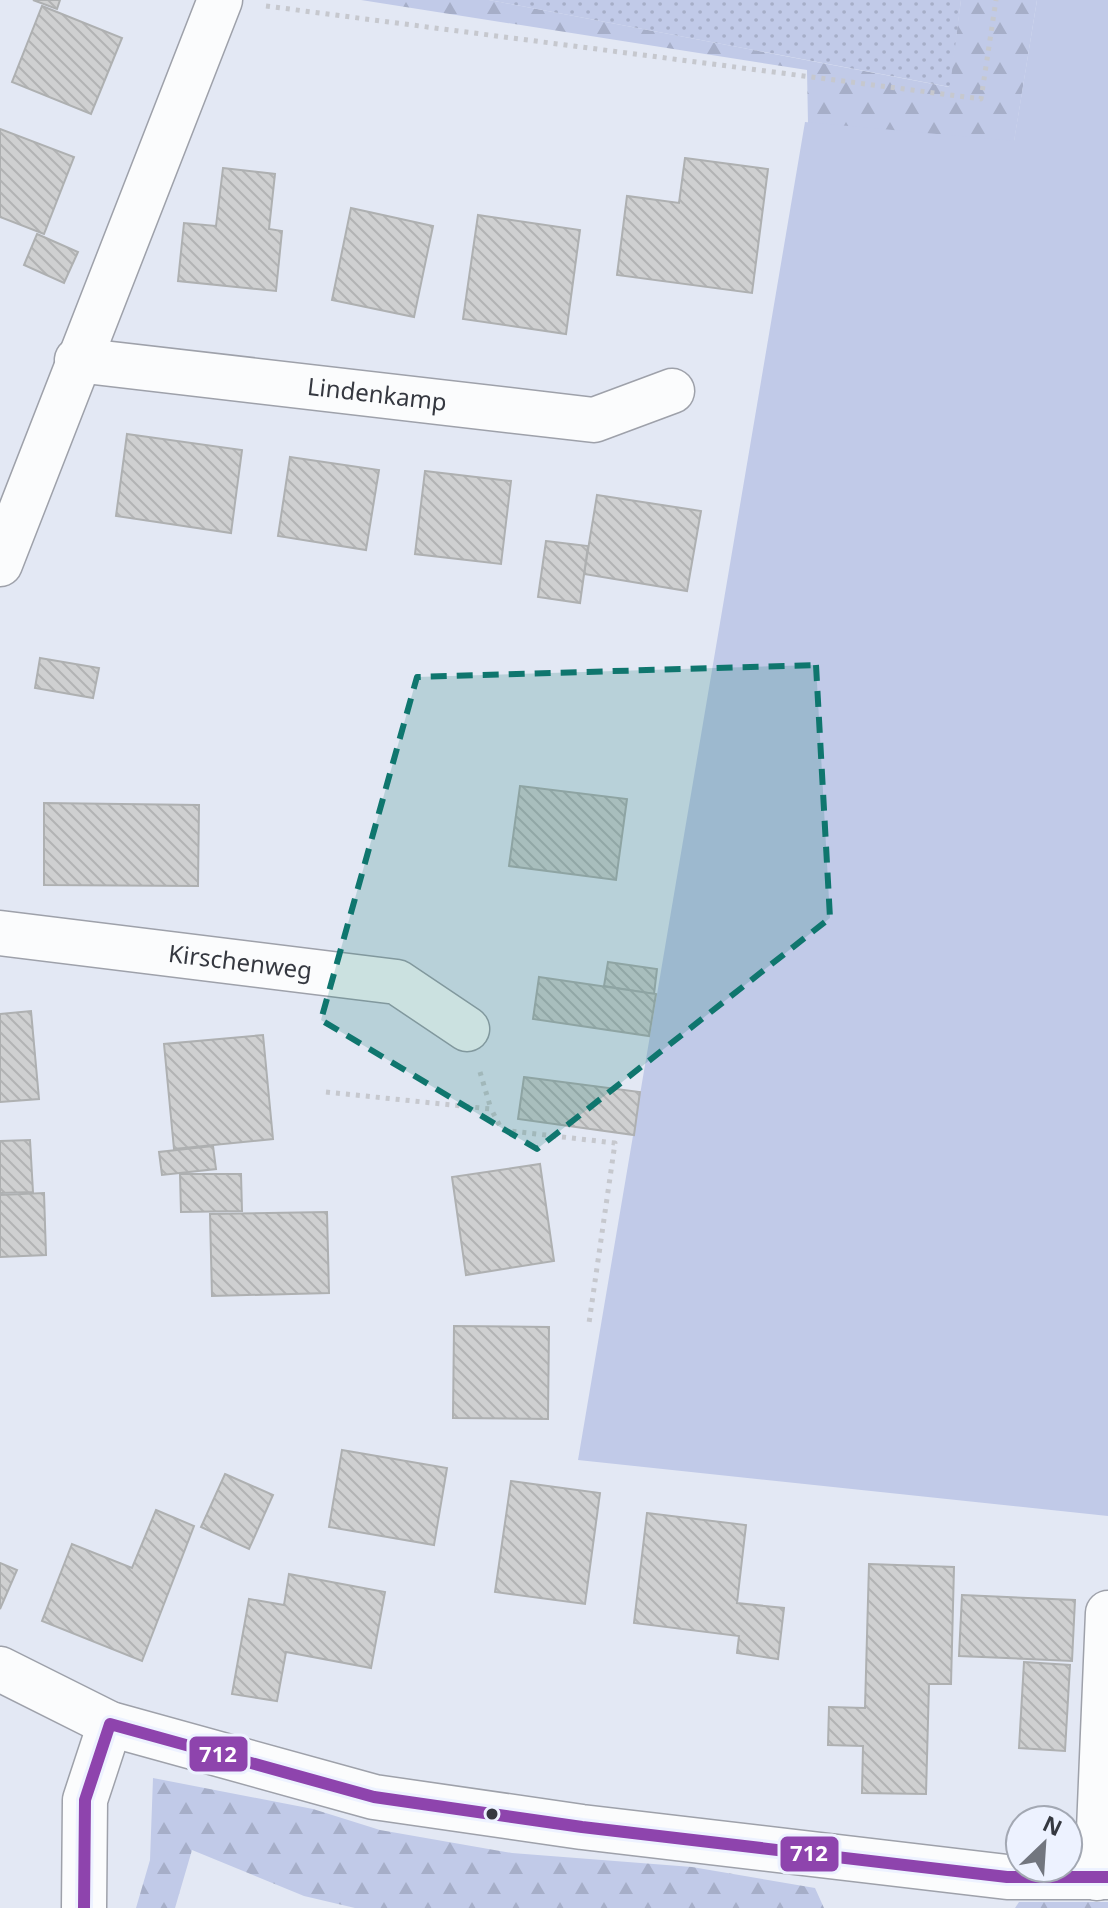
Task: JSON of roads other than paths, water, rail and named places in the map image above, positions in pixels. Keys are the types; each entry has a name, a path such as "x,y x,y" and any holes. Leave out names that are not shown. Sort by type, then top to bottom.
{"street":[{"path":"0,564 77,360 236,2"},
{"name":"Lindenkamp","path":"77,360 594,420 672,391"},
{"name":"Kirschenweg","path":"0,933 397,982 467,1029"},
{"path":"0,1669 110,1724 178,1746 374,1797 582,1827 1007,1877 1103,1877 1108,1613"},
{"path":"84,1908 85,1800 110,1724"}]}
